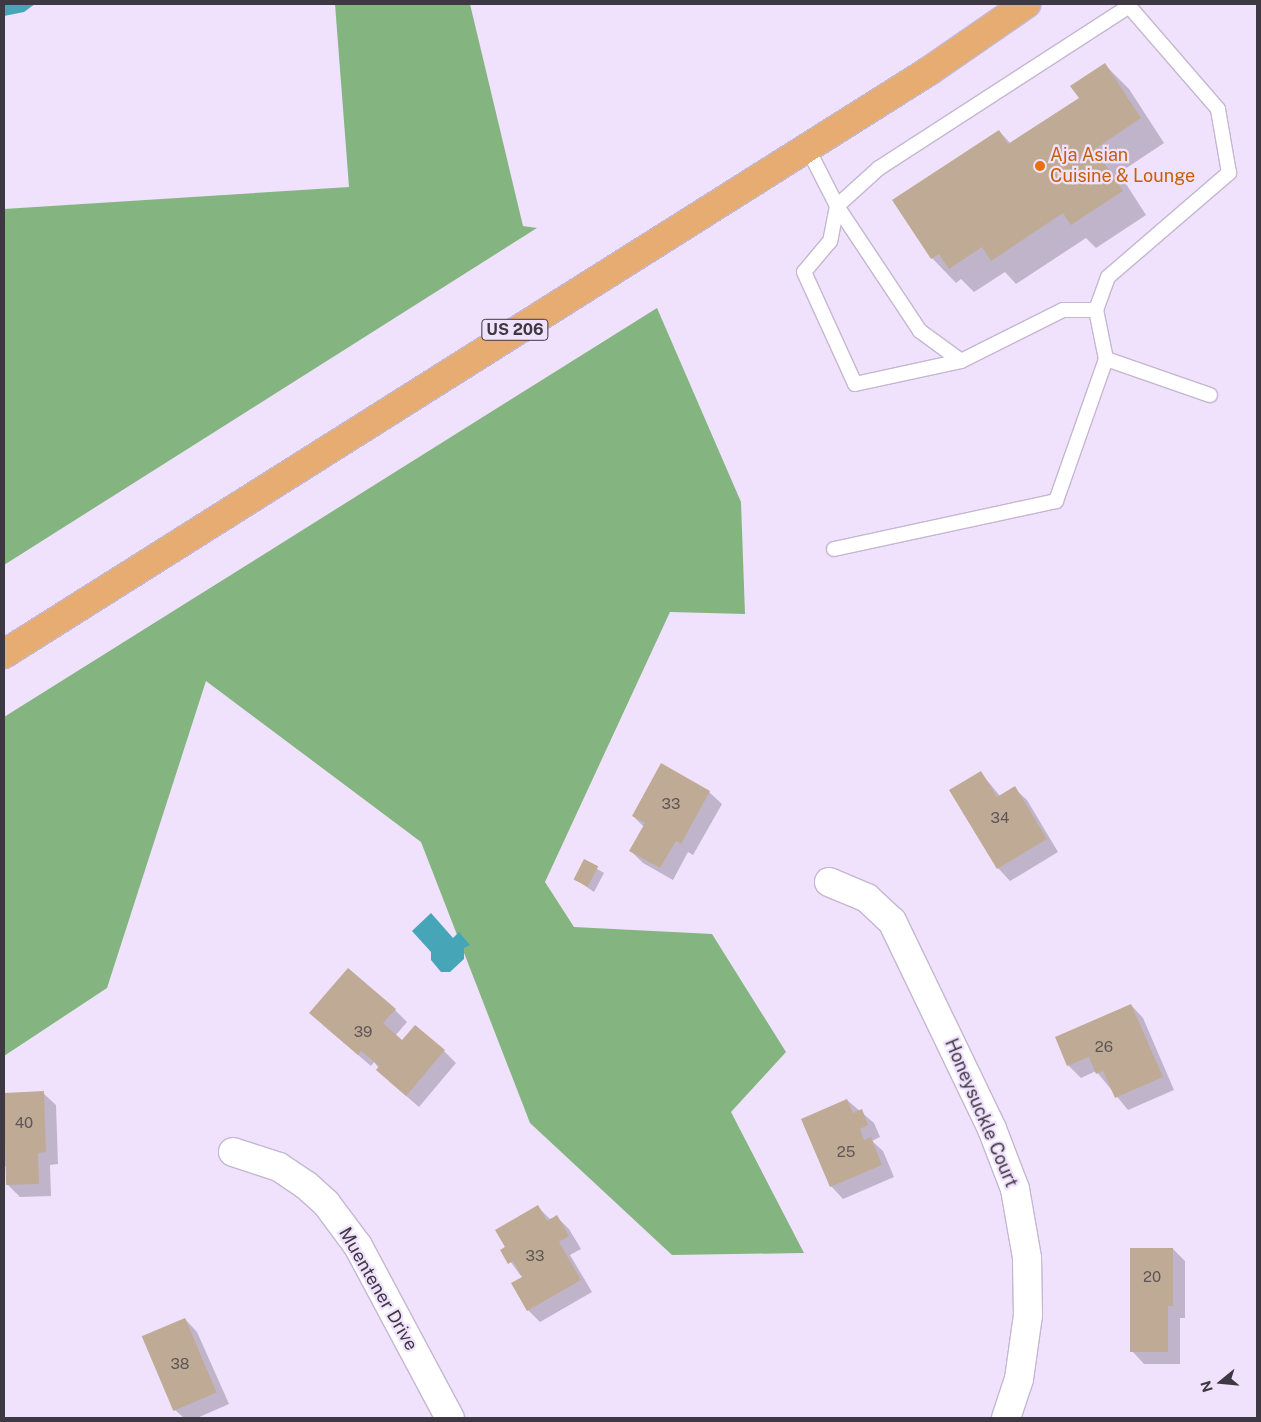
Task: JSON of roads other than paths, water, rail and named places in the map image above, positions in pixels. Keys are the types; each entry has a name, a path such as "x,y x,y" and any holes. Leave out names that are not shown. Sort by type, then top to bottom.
{"highway":[{"name":"US 206","path":"4,654 929,71 1019,6"}],"street":[{"name":"Honeysuckle Court","path":"829,882 867,898 892,921 992,1129 1015,1189 1027,1258 1028,1316 1019,1379 1006,1418"},
{"name":"Muentener Drive","path":"233,1152 279,1167 306,1184 326,1203 358,1246 450,1418"}],"lane":[{"path":"834,549 1056,501 1106,359 1096,310 1108,277 1229,173 1218,109 1128,5 879,168 837,206 830,241 804,272 855,384 961,361 1063,310 1096,310"},
{"path":"807,147 837,206 920,331 961,361"},
{"path":"1106,359 1210,395"}],"water":[{"path":"4,4 35,4 24,12 4,16"},
{"path":"431,913 453,938 459,932 470,945 464,948 464,959 450,972 441,972 431,960 431,952 412,931"}],"place":[{"name":"Aja Asian Cuisine & Lounge","path":"1040,166"}]}
